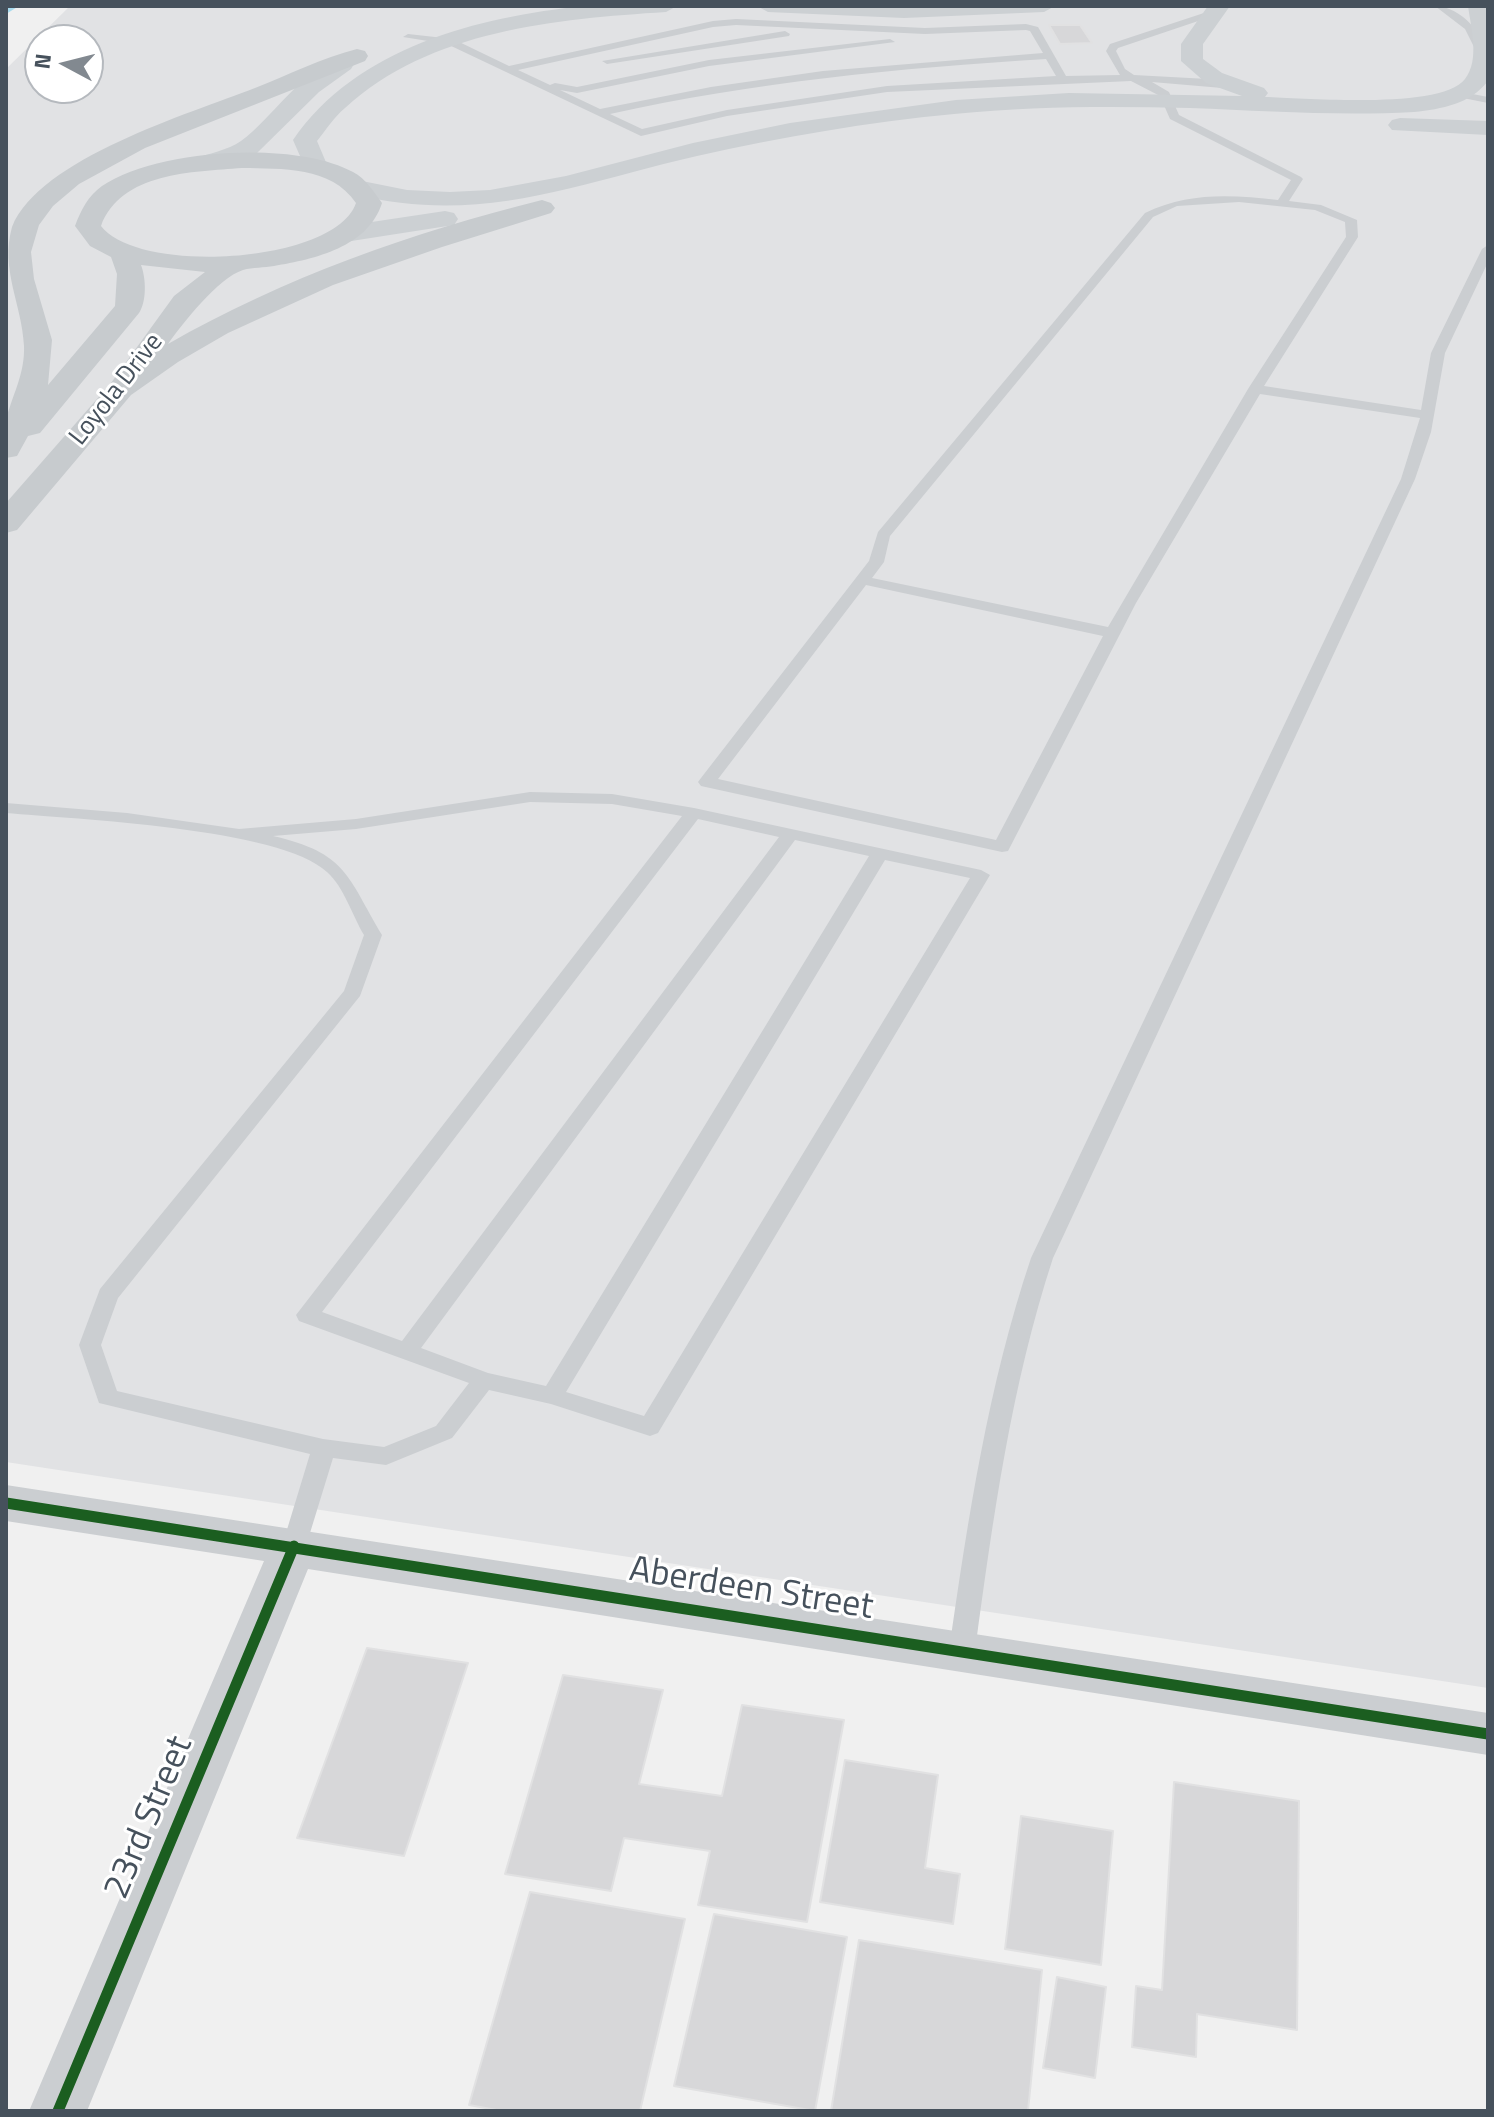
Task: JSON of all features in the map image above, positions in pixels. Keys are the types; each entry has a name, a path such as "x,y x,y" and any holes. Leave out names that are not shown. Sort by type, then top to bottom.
{"main road":[{"path":"6,449 31,399 39,361 35,327 17,267 20,237 31,216 60,187 100,159 357,56 458,21 532,6"},
{"path":"316,167 305,140 334,104 378,71 449,41 534,21 666,6"},
{"path":"774,15 1044,6"},
{"path":"1218,9 1192,44 1192,61 1214,78 1240,89 1288,101 1325,105"},
{"path":"121,389 157,361 325,277 388,254 542,208 759,155 875,132 1171,109 1409,105 1457,94 1478,78 1485,56 1471,14"},
{"path":"202,164 248,148 311,87 357,56"},
{"path":"542,208 345,234 315,247 277,257 234,263 179,262 122,252 99,240 88,226 90,210 105,195 130,182 163,171 202,164 281,162 316,167 344,177 362,189 410,199 491,199 693,150 884,115 1030,102 1488,128"},
{"path":"345,234 363,219 369,203 362,189"},
{"name":"Loyola Drive","path":"6,455 129,307 131,274 122,252"},
{"name":"Loyola Drive","path":"6,523 121,389 184,302 234,263"}],"street":[{"name":"Aberdeen Street","path":"6,1503 1488,1734"},
{"name":"23rd Street","path":"58,2111 294,1546"}],"lane":[{"path":"1431,6 1471,14"},
{"path":"1440,6 1471,14"},
{"path":"1218,9 1114,46 1111,51 1121,71 1155,86 1171,109 1297,179 1282,203"},
{"path":"514,68 713,24 774,15 836,28"},
{"path":"593,64 660,51 836,28 1026,27 1038,34 1063,79"},
{"path":"408,37 449,41 536,76 551,78 670,59 903,30"},
{"path":"551,78 569,91 709,63 805,50 867,43 1038,34"},
{"path":"599,113 764,80 840,70 1050,56"},
{"path":"514,68 641,133 727,113 887,89 1132,78 1208,82 1240,89"},
{"path":"1457,94 1488,100"},
{"path":"1239,199 1282,203 1317,207 1351,220 1352,237 1255,389 1113,633 1002,847 707,782 876,562 883,535 1149,215 1175,203 1239,199"},
{"path":"962,1651 1005,1379 1023,1309 1042,1258 1408,479 1427,415 1438,353 1488,249"},
{"path":"1255,389 1427,415"},
{"path":"862,580 1113,633"},
{"path":"243,833 356,824 530,797 612,799 694,813 981,875 650,1427 552,1396 484,1380 307,1315 694,813"},
{"path":"6,808 243,833 298,848 332,866 373,935 353,992 108,1295 90,1345 107,1397 323,1448 386,1456 444,1432 484,1380"},
{"path":"407,1351 790,834"},
{"path":"552,1396 880,853"},
{"path":"294,1546 312,1494 323,1448"}],"shaded area":[{"path":"70,6 1488,6 1488,1688 6,1462 6,69 24,51 24,104 104,104 104,24 52,24"}],"building":[{"path":"1049,25 1080,25 1092,43 1060,44"},
{"path":"367,1648 468,1663 404,1856 297,1838"},
{"path":"563,1675 663,1690 639,1784 722,1796 742,1705 844,1720 807,1922 698,1905 710,1851 624,1838 611,1891 505,1874"},
{"path":"845,1760 938,1775 925,1868 960,1874 953,1924 820,1902"},
{"path":"1174,1782 1299,1801 1297,2030 1197,2014 1196,2057 1132,2047 1136,1986 1162,1990"},
{"path":"1021,1816 1113,1831 1101,1965 1005,1949"},
{"path":"530,1892 685,1919 640,2111 502,2111 469,2105"},
{"path":"714,1914 847,1937 815,2111 674,2086"},
{"path":"859,1940 1042,1970 1028,2111 831,2111"},
{"path":"1057,1977 1106,1987 1095,2078 1043,2068"}],"cycle path":[{"path":"6,1503 1488,1734"},
{"path":"58,2111 294,1546"}]}
